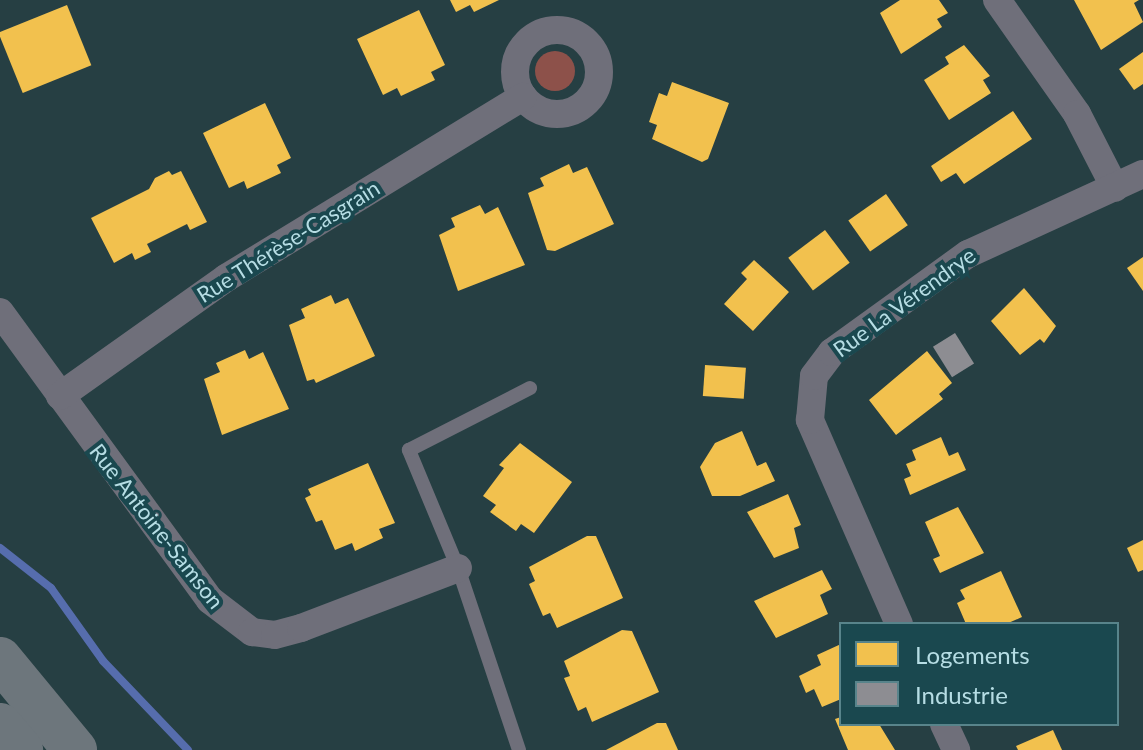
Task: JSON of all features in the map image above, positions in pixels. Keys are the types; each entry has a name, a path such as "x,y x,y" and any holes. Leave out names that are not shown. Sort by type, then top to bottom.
{"highway":[{"path":"0,659 75,750"},
{"path":"0,725 21,750"}],"street":[{"path":"997,0 1062,89 1115,188"},
{"name":"Rue Thérèse-Casgrain","path":"60,396 214,286 523,97"},
{"name":"Rue La Vérendrye","path":"898,622 810,420 814,376 832,352 968,254 1143,174"},
{"name":"Rue Antoine-Samson","path":"0,312 210,600 252,632 275,635 301,628 458,568"},
{"path":"945,726 956,750"}],"lane":[{"path":"519,750 458,568 409,450 530,388"}],"shaded area":[{"path":"555,51 569,57 575,71 569,85 555,91 541,85 535,71 541,57"}],"building: Logements":[{"path":"450,0 499,0 474,12 470,5 456,12"},
{"path":"900,0 939,0 948,13 937,19 942,27 901,54 880,13"},
{"path":"1074,0 1139,0 1134,3 1143,22 1101,50"},
{"path":"67,5 91,65 23,93 0,32"},
{"path":"419,10 445,65 431,72 435,80 401,96 397,88 383,95 357,39"},
{"path":"964,45 990,76 983,80 991,93 949,120 924,80 949,64 945,57"},
{"path":"1143,52 1143,84 1134,90 1119,69"},
{"path":"672,82 729,103 708,159 702,162 652,139 657,125 649,122 659,93 667,96"},
{"path":"265,103 291,158 277,165 281,173 247,189 244,181 229,188 203,133"},
{"path":"1013,111 1032,139 964,184 956,173 941,182 931,166"},
{"path":"569,164 573,173 587,167 614,224 555,251 547,250 528,193 544,186 540,178"},
{"path":"169,171 172,175 181,171 207,222 190,230 187,224 147,244 151,252 135,260 132,253 114,263 91,218 149,189 155,178"},
{"path":"886,194 908,225 870,252 848,220"},
{"path":"480,205 485,214 498,207 525,265 458,291 439,235 455,227 451,218"},
{"path":"825,230 850,263 813,290 788,258"},
{"path":"1143,257 1143,291 1127,268"},
{"path":"754,260 789,292 753,331 724,304 747,279 741,273"},
{"path":"1024,288 1056,326 1044,343 1040,339 1020,355 991,321"},
{"path":"331,295 335,304 348,298 375,356 316,383 314,379 307,381 289,325 305,318 301,309"},
{"path":"245,350 249,359 263,352 289,409 222,435 204,379 220,372 216,363"},
{"path":"927,351 952,383 939,394 943,399 896,435 869,400"},
{"path":"705,365 746,368 744,399 703,396"},
{"path":"742,431 757,466 766,462 775,481 740,496 712,496 700,467 715,443"},
{"path":"941,437 949,456 958,452 966,470 910,495 904,479 911,476 906,464 916,460 912,450"},
{"path":"520,443 572,482 534,533 521,524 516,531 490,512 496,505 483,496 504,468 499,465"},
{"path":"368,463 395,523 379,529 383,538 355,551 352,543 335,550 322,520 316,522 305,498 311,495 308,489"},
{"path":"788,494 801,525 794,528 799,548 774,558 747,512"},
{"path":"958,507 984,553 940,573 933,559 940,556 925,522"},
{"path":"587,536 596,536 623,598 557,628 550,613 543,616 529,584 535,581 529,567"},
{"path":"1143,540 1143,570 1138,572 1127,548"},
{"path":"822,570 832,589 820,595 828,614 776,638 754,601"},
{"path":"1001,571 1022,617 1011,622 965,622 957,603 965,599 960,590"},
{"path":"622,630 632,631 659,692 592,722 586,707 578,711 564,678 570,676 564,661"},
{"path":"839,645 839,700 822,707 814,689 806,693 799,676 821,665 817,655"},
{"path":"839,718 839,726 880,726 895,750 848,750 835,719"},
{"path":"657,723 666,723 678,750 606,750"},
{"path":"1053,730 1062,750 1018,750 1016,746"}],"building: Industrie":[{"path":"955,333 974,364 952,377 933,347"}],"waterway":[{"path":"0,548 51,588 103,661 188,750"}]}
